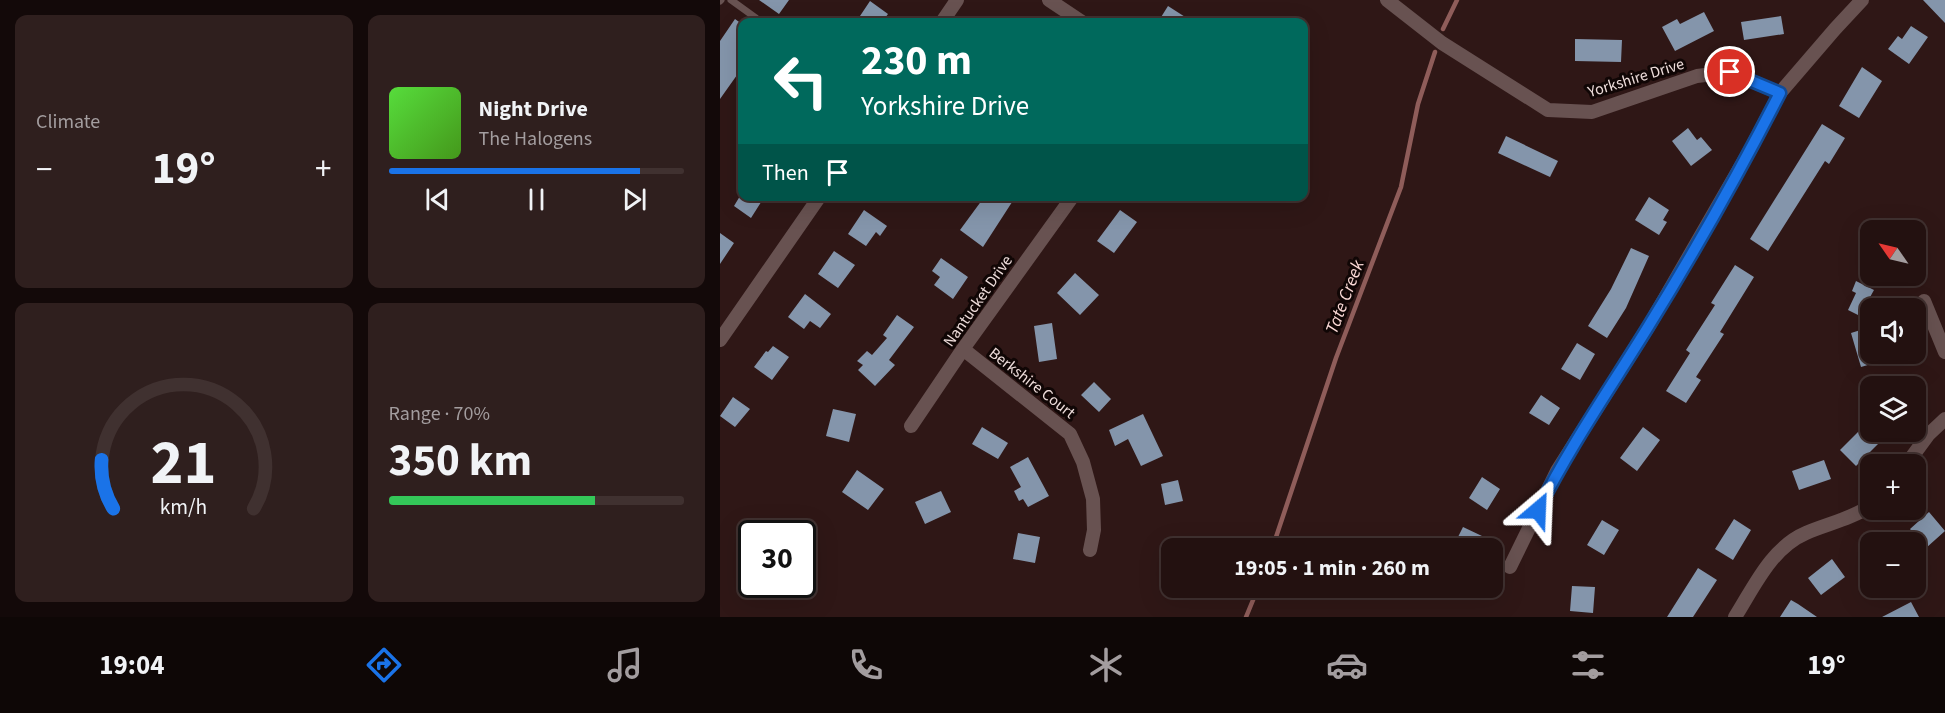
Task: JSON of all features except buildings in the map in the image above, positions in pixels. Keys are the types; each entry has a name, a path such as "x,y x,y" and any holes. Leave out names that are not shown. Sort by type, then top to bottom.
{"street":[{"path":"945,18 957,0"},
{"path":"1049,0 1076,18"},
{"name":"Yorkshire Drive","path":"1387,0 1442,43 1548,110 1592,112 1697,76 1730,72 1780,93"},
{"path":"1510,567 1557,471 1650,324 1749,152 1780,93 1862,0"},
{"path":"720,340 817,201"},
{"name":"Nantucket Drive","path":"911,426 963,349 1069,201"},
{"path":"1926,306 1945,352"},
{"name":"Berkshire Court","path":"963,349 1070,434 1083,462 1093,499 1094,530 1090,550"},
{"path":"1914,454 1928,435 1945,419"},
{"path":"1735,617 1774,556 1789,543 1805,533 1860,512"}],"lane":[{"path":"731,0 756,18"}],"waterway":[{"name":"Tate Creek","path":"1443,29 1457,0"},
{"name":"Tate Creek","path":"1276,538 1336,358 1401,187 1418,104 1435,52"},
{"name":"Tate Creek","path":"1246,617 1254,598"}],"route":[{"path":"1538,510 1557,471 1639,342 1749,152 1780,93 1730,72"}]}
